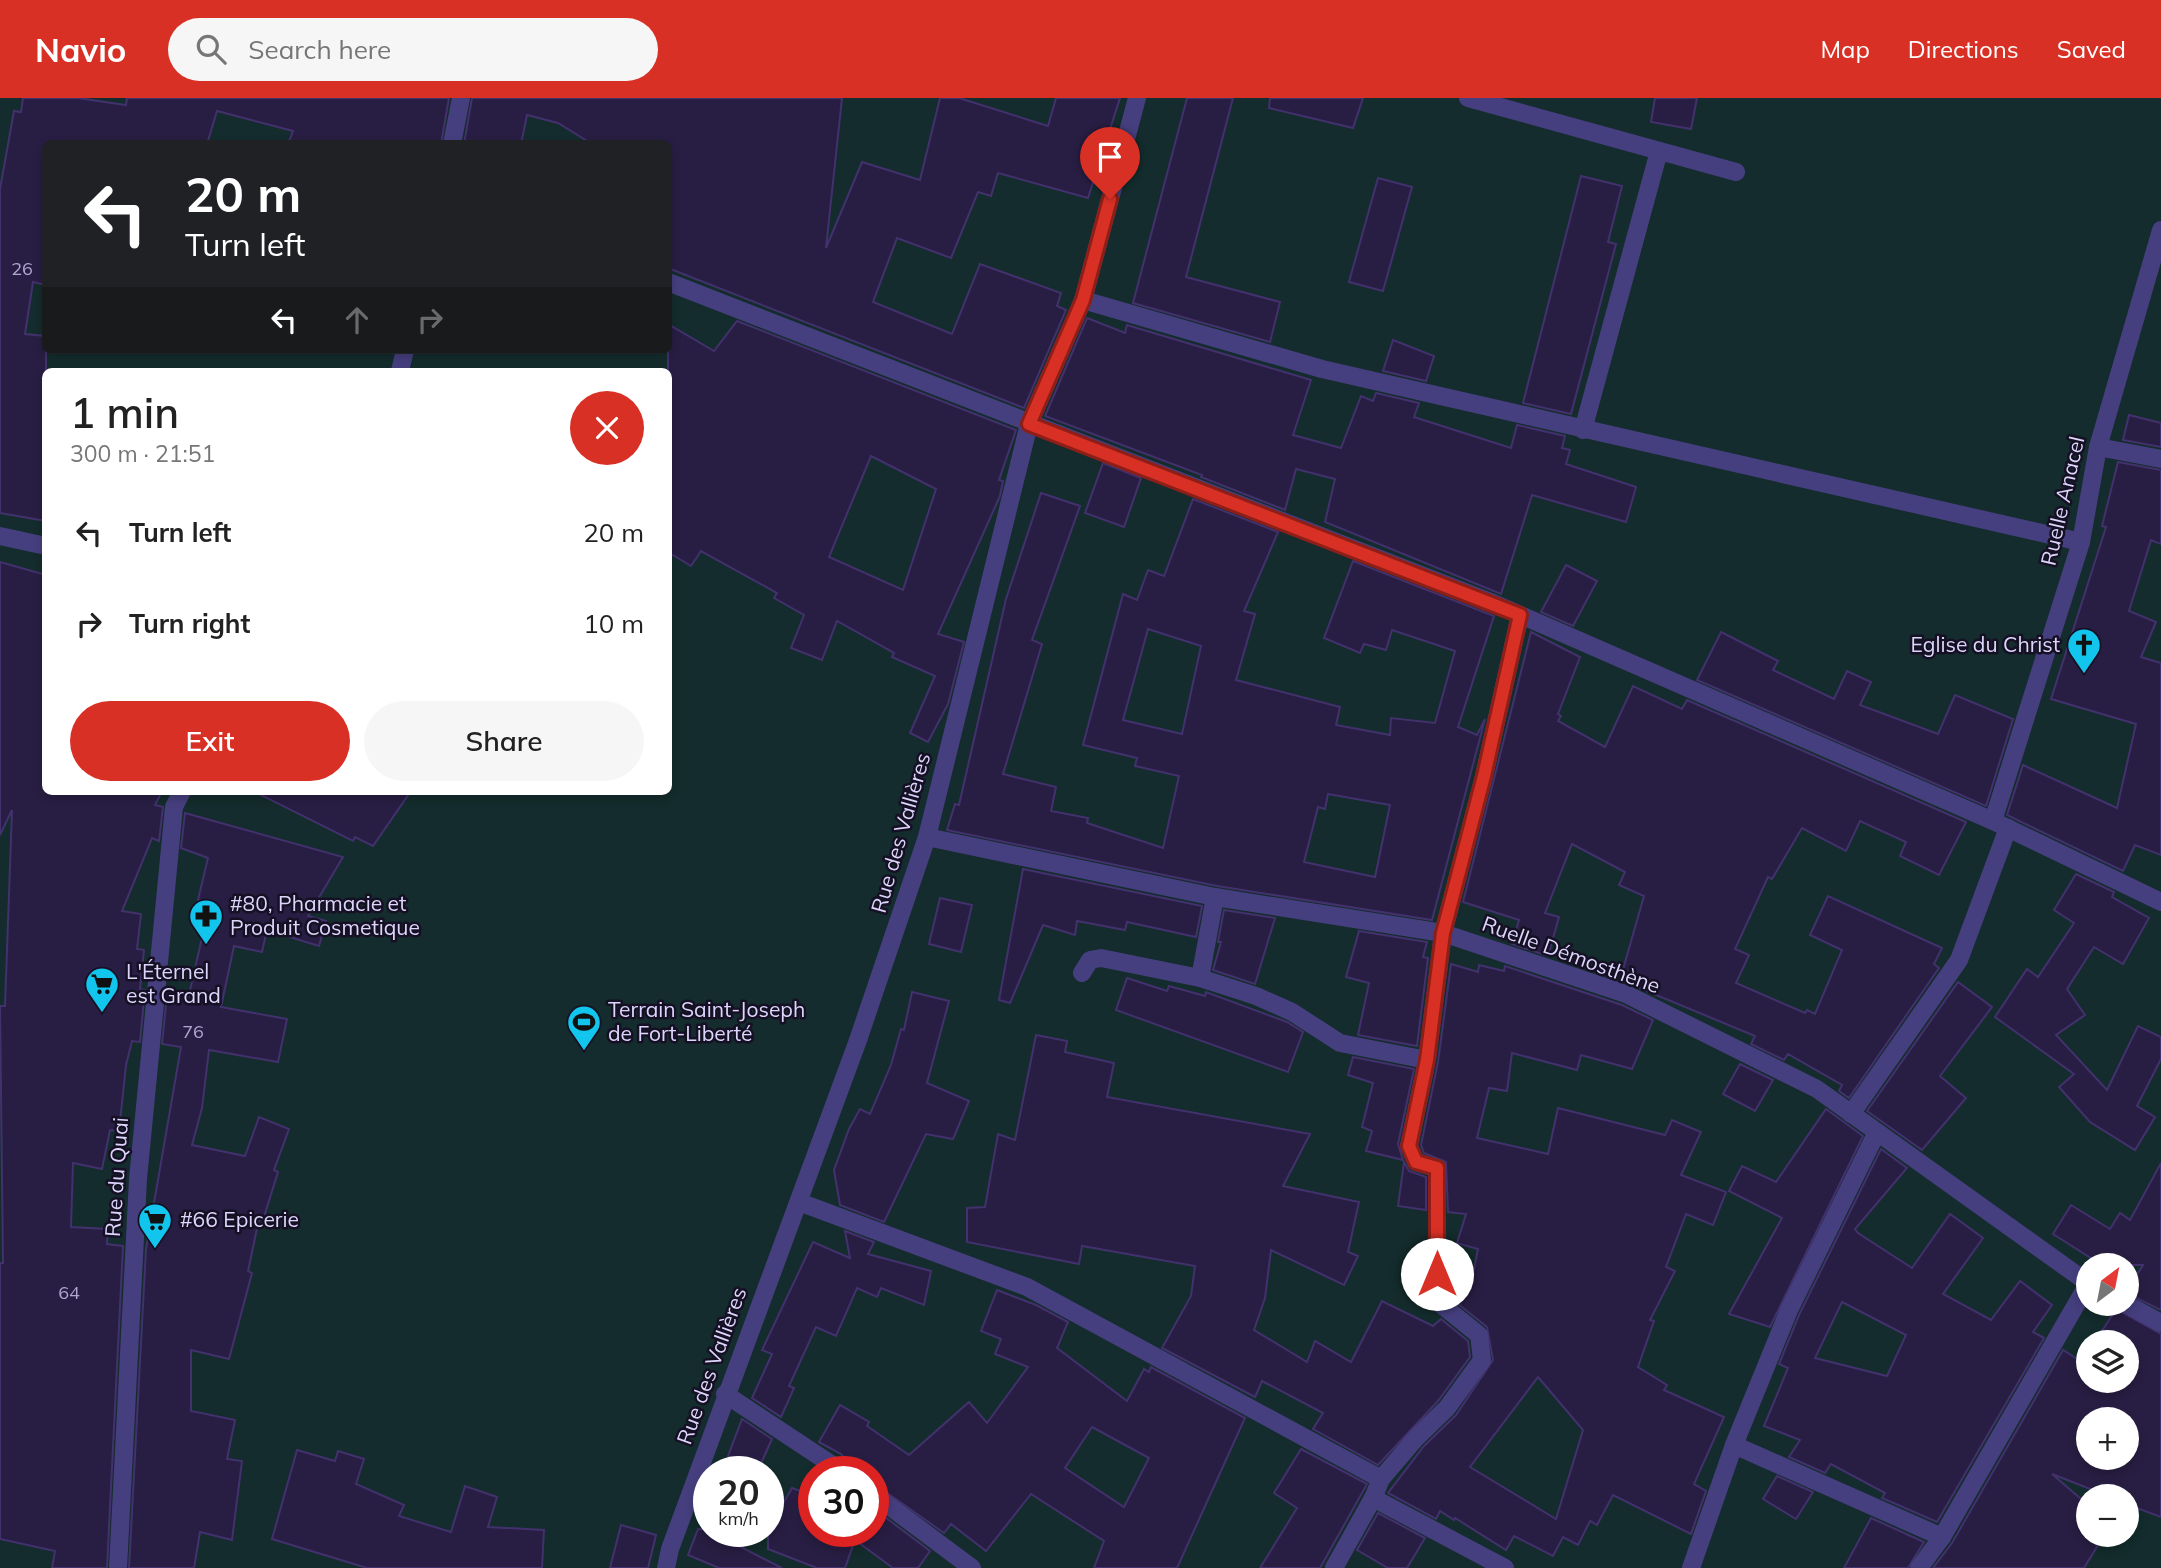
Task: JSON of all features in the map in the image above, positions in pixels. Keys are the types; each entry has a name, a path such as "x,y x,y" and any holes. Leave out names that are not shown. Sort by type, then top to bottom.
{"street":[{"path":"453,140 461,98"},
{"name":"Rue des Vallières","path":"666,1568 670,1549 725,1394 799,1202 927,837 1029,424 1083,300 1137,98"},
{"path":"1468,98 1736,172"},
{"path":"1583,430 1659,151"},
{"name":"Ruelle Anacel","path":"1851,1114 1959,960 2001,825 2081,542 2098,447 2161,230"},
{"path":"672,284 1520,615 2001,825 2161,902"},
{"path":"1083,300 1322,369 2081,542"},
{"path":"2098,447 2161,459"},
{"path":"0,536 42,546"},
{"path":"1334,1568 1381,1479 1416,1438 1447,1408 1482,1360 1479,1335 1437,1301 1437,1168 1416,1162 1409,1146 1427,1060 1443,933 1484,776 1520,615"},
{"name":"Rue du Quai","path":"118,1568 138,1179 174,807 179,795"},
{"name":"Ruelle Démosthène","path":"927,837 1215,897 1443,933 1626,995 1817,1089 2076,1274"},
{"path":"1199,978 1215,897"},
{"path":"1082,973 1090,960 1101,958 1199,978 1256,996 1292,1012 1340,1043 1427,1060"},
{"path":"1691,1568 1734,1445 1789,1310 1877,1132"},
{"path":"799,1202 1027,1287 1381,1479"},
{"path":"1919,1568 1942,1537 2076,1304"},
{"path":"2139,1311 2161,1323"},
{"path":"725,1394 819,1456"},
{"path":"1734,1445 1942,1537"},
{"path":"1373,1498 1505,1568"},
{"path":"889,1506 972,1568"}],"green space":[{"path":"0,98 2161,98 2161,1568 0,1568"}],"building":[{"path":"23,98 78,98 126,105 127,98 449,98 442,140 290,140 293,131 217,111 208,140 42,140 42,284 33,282 25,334 42,336 42,354 46,354 46,368 42,368 42,520 0,513 0,189 14,111 21,112"},
{"path":"472,98 842,98 826,248 862,162 920,180 940,98 959,98 1048,126 1056,98 1120,98 1088,198 998,173 991,196 978,192 951,258 897,238 873,302 952,334 980,264 1061,293 1057,306 1066,310 1024,408 672,270 672,140 586,140 558,123 527,115 522,140 465,140"},
{"path":"1187,98 1233,98 1186,277 1280,302 1270,342 1133,303"},
{"path":"1270,98 1363,98 1353,128 1269,108"},
{"path":"1655,98 1697,98 1691,129 1651,122"},
{"path":"1581,176 1622,186 1608,242 1616,244 1571,414 1523,403"},
{"path":"1378,178 1412,187 1383,291 1349,282"},
{"path":"1087,318 1125,333 1127,325 1311,380 1293,435 1341,448 1361,396 1373,401 1376,393 1419,403 1414,417 1511,448 1517,425 1565,436 1562,448 1570,450 1566,464 1636,487 1626,522 1532,495 1501,594 1325,522 1335,479 1296,469 1285,510 1201,477 1202,475 1045,416"},
{"path":"737,321 1016,430 999,480 1003,481 1000,496 938,634 964,642 948,704 928,742 910,733 935,676 892,657 894,653 837,621 822,660 791,648 804,615 774,598 777,593 701,551 691,566 672,554 672,368 668,368 668,354 672,354 672,326 714,351","holes":["871,456 936,489 903,590 829,557"]},
{"path":"1393,340 1434,356 1426,381 1383,371"},
{"path":"2129,415 2161,423 2161,447 2123,440"},
{"path":"2118,462 2161,470 2161,544 2151,540 2129,611 2156,622 2141,657 2161,663 2161,855 2135,845 2123,871 2007,815 2023,765 2117,808 2136,724 2051,699 2106,527 2102,526"},
{"path":"1103,463 1141,478 1124,527 1085,513"},
{"path":"1041,493 1080,506 1032,640 1042,644 1003,774 1056,787 1051,811 1088,818 1087,823 1163,848 1179,776 1135,766 1137,758 1083,745 1123,594 1137,600 1148,570 1164,576 1193,499 1278,532 1244,611 1255,614 1236,680 1340,707 1336,725 1390,735 1391,718 1435,723 1455,651 1392,630 1386,650 1364,644 1360,653 1324,638 1353,561 1494,616 1458,727 1477,735 1485,719 1432,920 1217,886 947,830 955,804 959,805 1006,599","holes":["1148,629 1201,646 1182,734 1123,720","1328,794 1390,805 1375,877 1304,862 1318,807 1325,809"]},
{"path":"0,562 42,574 42,795 160,795 155,805 163,807 159,841 152,838 122,911 141,914 137,949 144,950 140,989 145,990 140,1042 132,1041 126,1065 119,1131 110,1130 102,1169 73,1163 71,1227 108,1229 107,1244 123,1246 107,1568 52,1568 55,1551 0,1539 0,1263 3,1263 0,1006 5,1006 12,810 0,835"},
{"path":"1566,565 1597,581 1573,626 1541,612"},
{"path":"1531,632 1580,657 1558,714 1561,716 1558,721 1605,747 1633,686 1682,709 1687,700 1966,822 1939,875 1900,856 1906,842 1860,821 1846,851 1802,828 1772,879 1768,877 1735,949 1749,955 1736,983 1805,1013 1807,1010 1815,1014 1842,950 1810,935 1828,896 1942,948 1934,964 1939,968 1849,1098 1839,1091 1842,1085 1788,1054 1784,1060 1751,1044 1755,1036 1620,980 1644,896 1619,885 1625,872 1572,844 1545,913 1559,917 1548,956 1512,944 1519,920 1463,902"},
{"path":"1721,632 1778,661 1773,670 1834,699 1847,671 1871,682 1860,705 1938,734 1955,695 2013,719 1986,806 1697,680"},
{"path":"261,795 408,795 373,846 355,837 353,841"},
{"path":"185,813 343,857 308,916 326,921 319,946 267,930 262,952 234,946 221,1007 287,1019 278,1062 209,1050 202,1108 192,1145 245,1156 259,1117 289,1129 274,1170 278,1172 263,1220 259,1219 248,1271 252,1273 229,1359 191,1350 191,1411 235,1420 227,1459 242,1461 232,1540 200,1532 194,1568 129,1568 146,1249 181,1047 162,1044 167,995 188,999 210,903 198,900 208,858 181,848"},
{"path":"1023,869 1202,906 1196,937 1127,922 1125,930 1077,921 1075,935 1043,925 1010,1003 999,1000"},
{"path":"2076,874 2114,892 2112,897 2149,918 2123,964 2094,947 2067,989 2085,1015 2056,1035 2107,1090 2138,1026 2161,1037 2161,1059 2137,1106 2155,1117 2135,1150 2090,1122 2059,1087 2074,1074 1995,1017 2027,969 2038,977 2074,923 2054,910"},
{"path":"940,898 972,905 961,952 929,944"},
{"path":"1224,910 1275,918 1255,984 1213,970 1221,942 1218,942"},
{"path":"1359,931 1427,942 1423,957 1428,958 1417,1046 1358,1035 1369,983 1346,977"},
{"path":"1451,964 1478,972 1479,965 1504,971 1505,966 1622,1005 1653,1020 1632,1069 1581,1055 1577,1070 1512,1053 1507,1091 1489,1088 1477,1138 1548,1154 1558,1108 1665,1135 1672,1120 1701,1132 1681,1175 1726,1192 1713,1225 1686,1214 1666,1267 1675,1271 1650,1320 1654,1321 1638,1367 1667,1385 1664,1390 1724,1417 1694,1484 1706,1491 1691,1534 1613,1495 1597,1525 1590,1521 1578,1545 1563,1537 1553,1556 1514,1536 1506,1550 1455,1518 1454,1520 1440,1511 1436,1519 1388,1493 1424,1446 1456,1415 1493,1360 1487,1327 1457,1303 1470,1290 1478,1249 1457,1243 1466,1214 1448,1212 1446,1162 1424,1153 1421,1145 1438,1062","holes":["1538,1377 1583,1430 1556,1519 1470,1467"]},
{"path":"1127,978 1167,991 1169,986 1205,996 1206,992 1287,1022 1303,1032 1288,1072 1116,1010"},
{"path":"1958,982 1992,1007 1940,1076 1966,1098 1922,1150 1867,1111"},
{"path":"912,992 949,1001 927,1083 969,1101 953,1139 926,1134 884,1222 840,1205 834,1170 849,1129 860,1109 870,1114 891,1065 901,1029 904,1030"},
{"path":"1036,1035 1067,1041 1065,1052 1114,1063 1107,1097 1310,1134 1283,1186 1359,1202 1348,1252 1358,1256 1344,1285 1271,1250 1265,1298 1254,1330 1307,1362 1315,1341 1351,1362 1382,1301 1433,1326 1441,1319 1468,1341 1470,1357 1438,1401 1378,1465 1313,1429 1323,1413 1262,1381 1255,1397 1162,1348 1191,1296 1195,1266 1082,1246 1079,1264 967,1242 967,1208 985,1207 998,1134 1015,1140"},
{"path":"1353,1057 1414,1069 1398,1144 1403,1160 1366,1151 1372,1131 1362,1127 1373,1083 1348,1075"},
{"path":"1740,1064 1773,1080 1755,1111 1723,1094"},
{"path":"1826,1109 1863,1136 1770,1327 1729,1314 1782,1218 1729,1191 1742,1166 1776,1182"},
{"path":"1881,1149 1907,1168 1855,1229 1858,1233 1912,1268 1950,1214 1983,1238 1943,1294 1991,1320 2020,1281 2052,1305 2033,1332 2044,1338 1937,1522 1882,1498 1885,1493 1831,1464 1825,1473 1789,1457 1800,1440 1764,1426 1788,1368 1779,1364 1799,1315","holes":["1842,1302 1906,1335 1887,1376 1815,1358"]},
{"path":"1404,1162 1409,1171 1426,1177 1426,1210 1398,1206"},
{"path":"2161,1163 2161,1310 2139,1299 2139,1272 2143,1265 2139,1265 2139,1253 2083,1253 2053,1234 2071,1205 2110,1229 2120,1213 2130,1220"},
{"path":"845,1231 874,1242 868,1254 931,1271 924,1305 881,1288 877,1297 857,1288 836,1336 816,1327 789,1386 794,1388 781,1417 752,1398 772,1354 762,1350 813,1242 850,1258"},
{"path":"997,1290 1036,1305 1068,1322 1057,1348 1127,1401 1144,1369 1149,1372 1151,1367 1245,1418 1177,1568 1094,1568 1104,1541 1031,1494 986,1551 951,1524 944,1533 889,1494 889,1456 842,1456 819,1442 840,1405 869,1422 867,1426 909,1455 969,1402 987,1423 1028,1367 995,1354 1001,1339 981,1331","holes":["1092,1427 1149,1458 1124,1507 1065,1468"]},
{"path":"2112,1316 2129,1316 2161,1334 2161,1517 2139,1509 2139,1484 2077,1484 2052,1474 2076,1495 2076,1547 2097,1547 2084,1568 1933,1568 1952,1543 2063,1350 2076,1358 2076,1393 2139,1393 2139,1330 2103,1330"},
{"path":"742,1419 772,1439 764,1456 728,1456"},
{"path":"1301,1449 1367,1484 1320,1568 1260,1568 1297,1508 1274,1493"},
{"path":"297,1450 335,1461 338,1451 364,1459 356,1484 404,1505 399,1516 451,1532 465,1486 497,1497 488,1527 544,1530 542,1568 367,1568 272,1539"},
{"path":"1777,1476 1813,1492 1796,1519 1763,1499"},
{"path":"792,1488 798,1490 798,1547 852,1547 845,1568 817,1568 768,1549 784,1547 784,1502"},
{"path":"1378,1513 1425,1538 1407,1568 1388,1568 1357,1550"},
{"path":"1871,1518 1924,1542 1908,1568 1844,1568"},
{"path":"889,1520 930,1551 918,1568 893,1568 864,1547 889,1547"},
{"path":"621,1525 656,1535 648,1568 610,1568"},
{"path":"693,1542 693,1547 741,1547 782,1568 719,1568 688,1555"}],"place":[{"name":"Eglise du Christ","path":"2084,675"},
{"name":"#80, Pharmacie et Produit Cosmetique","path":"206,946"},
{"name":"L'Éternel est Grand","path":"102,1014"},
{"name":"Terrain Saint-Joseph de Fort-Liberté","path":"584,1052"},
{"name":"#66 Epicerie","path":"155,1250"}],"route":[{"path":"1110,199 1083,300 1029,424 1520,615 1484,776 1443,933 1427,1060 1409,1146 1416,1162 1437,1168 1437,1274"}]}
